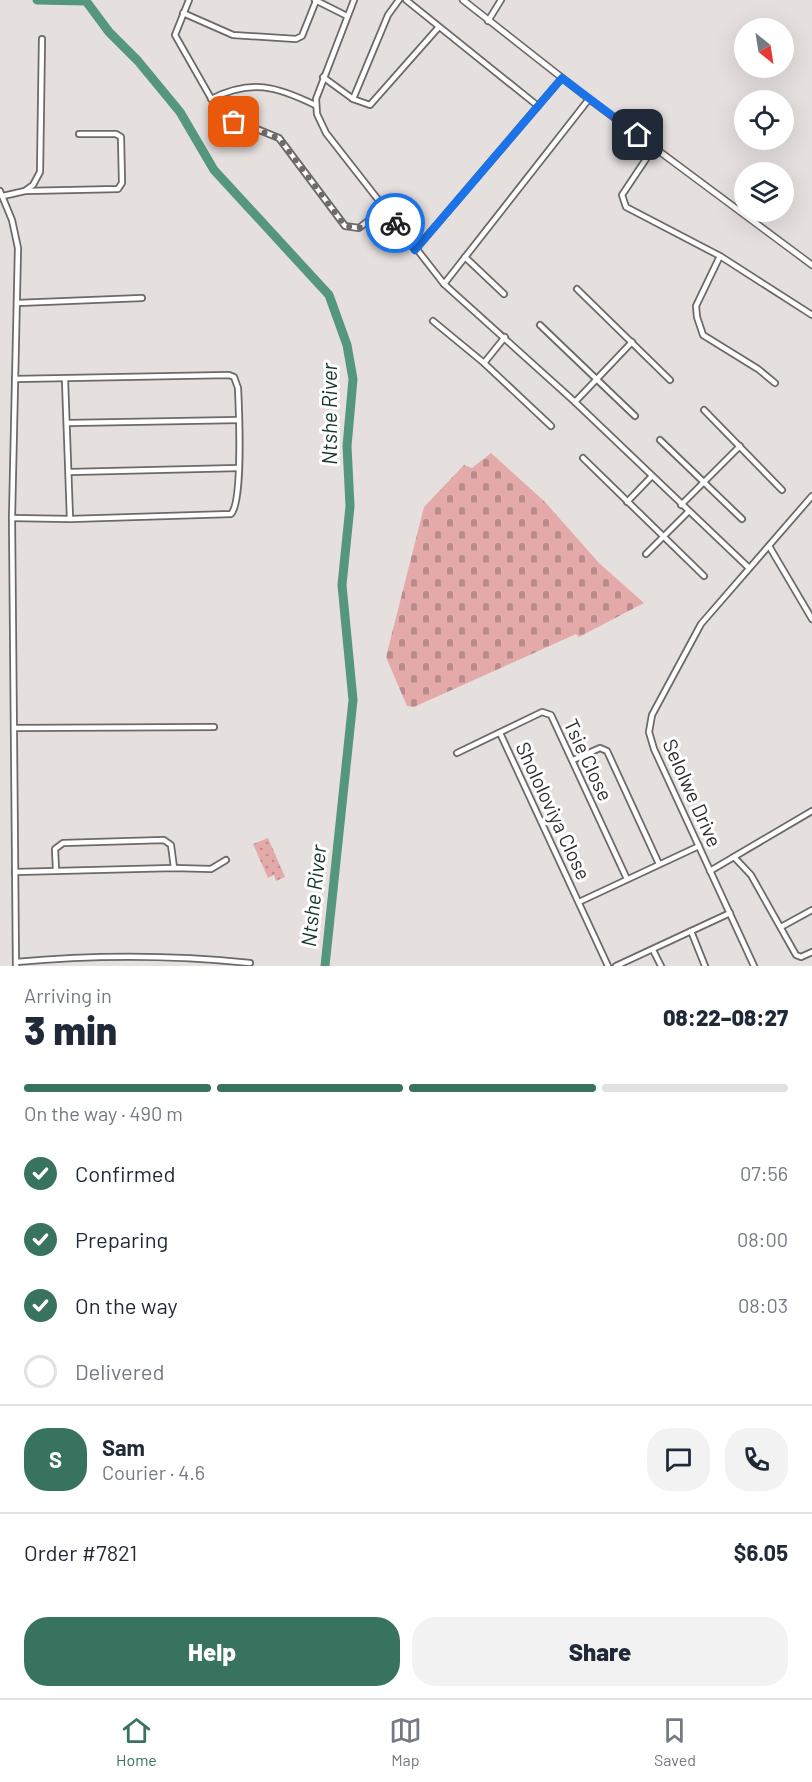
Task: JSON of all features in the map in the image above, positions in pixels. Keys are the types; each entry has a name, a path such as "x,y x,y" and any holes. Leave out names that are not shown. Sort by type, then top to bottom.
{"street":[{"path":"189,0 175,35 211,99 225,118 279,138 345,226 359,228 384,208"},
{"path":"183,13 233,35 296,39 302,36 315,0 347,16"},
{"path":"354,0 323,77 315,105 326,133 415,250 444,284 575,402 749,568"},
{"path":"353,99 388,15 399,0"},
{"path":"406,0 538,106"},
{"path":"463,0 589,99 812,265"},
{"path":"488,21 501,0"},
{"path":"323,77 353,99 366,105 371,104 438,28"},
{"path":"25,191 33,185 40,172 42,39"},
{"path":"415,250 562,78"},
{"path":"211,99 234,88 253,86 289,92 315,105"},
{"path":"444,284 589,99"},
{"path":"79,134 116,134 121,137 120,187 114,191 25,191 1,194 17,238 12,518 16,964 68,957 206,958 250,963"},
{"path":"654,147 626,188 623,202 633,212 720,256 812,315"},
{"path":"720,256 696,306 697,317 704,334 775,383"},
{"path":"465,257 504,294"},
{"path":"577,289 670,380"},
{"path":"17,303 142,298"},
{"path":"433,321 484,363 551,426"},
{"path":"540,325 635,416"},
{"path":"484,363 505,337"},
{"path":"575,402 632,342"},
{"path":"12,518 70,519 231,514 236,509 239,468 237,382 234,377 225,373 64,380 15,379"},
{"path":"64,380 68,423 70,519"},
{"path":"704,410 782,490"},
{"path":"68,423 239,420"},
{"path":"660,440 742,519"},
{"path":"681,505 740,446"},
{"path":"583,458 704,576"},
{"path":"70,472 239,468"},
{"path":"627,502 652,476"},
{"name":"Selolwe Drive","path":"754,966 654,749 651,715 701,624 812,496"},
{"path":"646,554 688,512"},
{"path":"769,546 812,619"},
{"name":"Tsie Close","path":"457,753 542,712 547,712 551,715 573,760 627,879"},
{"path":"14,728 214,727"},
{"name":"Shololoviya Close","path":"500,733 608,966"},
{"path":"573,760 600,748 607,751 659,864"},
{"path":"710,871 812,811"},
{"path":"57,870 55,849 63,843 164,840 171,845 174,868"},
{"path":"579,902 699,846"},
{"path":"734,857 751,876 798,957 812,952"},
{"path":"15,872 211,869 226,860"},
{"path":"781,927 812,910"},
{"path":"616,966 730,913"},
{"path":"691,931 705,966"},
{"path":"653,950 660,966"},
{"path":"205,966 206,958"}],"green space":[{"path":"491,453 545,502 599,563 644,603 579,637 576,634 414,707 407,706 386,657 424,507 464,465 472,468"},
{"path":"268,838 285,877 276,881 274,875 268,878 253,844"}],"waterway":[{"name":"Ntshe River","path":"37,0 86,1 109,32 138,61 180,112 214,170 329,295 347,345 353,379 347,446 350,506 342,585 353,700 325,966"}],"way so far":[{"path":"234,122 279,138 345,226 359,228 384,208 395,223"}],"route":[{"path":"395,223 415,250 562,78 638,135"}]}
